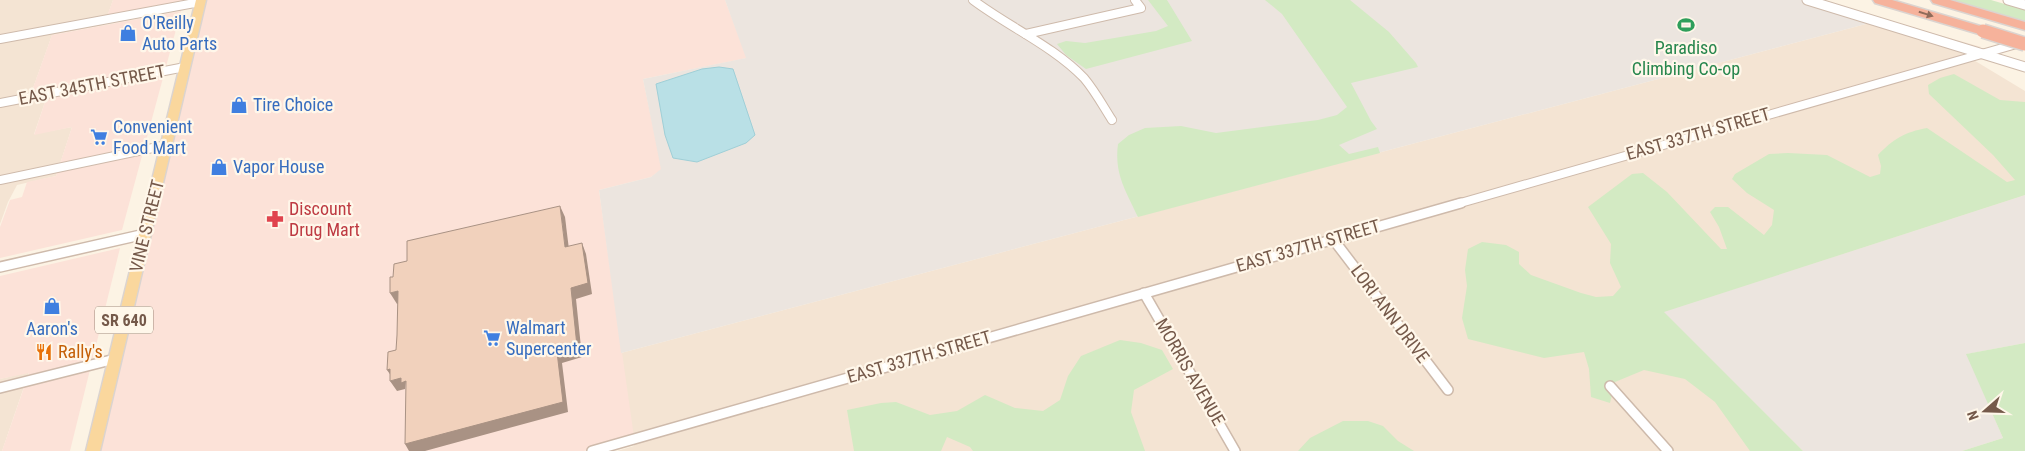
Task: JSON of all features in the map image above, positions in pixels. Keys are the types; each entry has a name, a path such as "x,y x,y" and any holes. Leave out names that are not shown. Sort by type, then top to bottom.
{"highway":[{"path":"1879,0 2025,43"},
{"path":"1937,0 2025,26"}],"main road":[{"name":"VINE STREET","path":"93,451 200,1"}],"street":[{"path":"973,0 993,15 1058,55 1080,74 1112,120"},
{"path":"1026,34 1142,8 1135,0"},
{"path":"1807,0 2025,67"},
{"path":"2008,0 2025,5"},
{"path":"0,39 200,1"},
{"name":"EAST 337TH STREET","path":"592,451 1980,54 2025,43"},
{"name":"EAST 345TH STREET","path":"0,103 185,67"},
{"path":"0,180 167,145"},
{"path":"0,266 145,234"},
{"name":"LORI ANN DRIVE","path":"1333,239 1448,390"},
{"name":"MORRIS AVENUE","path":"1144,293 1235,451"},
{"path":"0,388 115,359"},
{"path":"1610,386 1668,451"}],"shaded area":[{"path":"0,0 113,0 104,25 52,35 28,102 46,99 34,134 72,127 56,176 17,185 0,224"},
{"path":"113,0 197,0 106,19"},
{"path":"203,0 725,0 747,58 643,79 662,169 651,177 599,190 634,437 584,451 98,451"},
{"path":"725,0 1823,0 1876,17 1866,24 621,353 599,190 651,177 661,169 643,79 746,58"},
{"path":"181,11 122,230 0,258 0,227 10,200 22,197 27,182 56,176 72,127 34,135 46,99 28,102 52,35"},
{"path":"1876,17 1981,47 1962,53 2025,91 2025,195 1664,312 1803,451 617,451 634,446 621,353 1866,24"},
{"path":"2025,195 2025,343 1967,354 2003,438 1962,451 1803,451 1663,312"},
{"path":"120,248 70,451 2,451 29,373 0,379 0,276"},
{"path":"29,372 2,451 0,451 0,379"}],"green space":[{"path":"1148,0 1167,0 1192,41 1086,69 1066,55 1057,44 1066,41 1085,43 1156,31 1168,26"},
{"path":"1265,0 1350,0 1389,32 1416,63 1418,67 1351,83 1377,129 1339,145 1349,154 1378,147 1380,153 1138,217 1122,182 1117,155 1118,144 1129,135 1145,128 1181,126 1216,133 1318,120 1337,115 1347,107 1282,14"},
{"path":"1946,0 1991,0 2025,10 2025,23"},
{"path":"1954,74 2000,100 2025,102 2025,195 1664,312 1803,451 1750,451 1715,402 1685,379 1644,370 1615,382 1610,403 1591,397 1589,369 1584,352 1544,358 1468,339 1462,318 1467,286 1465,270 1468,249 1482,242 1506,245 1519,252 1519,264 1531,275 1596,297 1613,296 1621,287 1610,263 1611,244 1588,207 1632,174 1643,173 1667,192 1721,249 1727,249 1719,227 1710,212 1715,207 1728,207 1764,235 1772,225 1774,210 1747,193 1732,179 1735,174 1769,154 1827,155 1870,177 1880,174 1881,166 1878,155 1889,145 1906,134 1927,128 2007,182 2015,180 1993,155 1929,94 1928,85 1940,78"},
{"path":"1120,340 1141,343 1162,350 1173,369 1134,390 1131,412 1145,451 973,451 970,447 947,437 941,451 854,451 847,410 896,402 930,415 957,411 985,395 1015,408 1043,411 1060,400 1068,376 1081,356"},
{"path":"2025,343 2025,451 1962,451 2003,438 1966,354"},
{"path":"1343,421 1368,421 1383,426 1398,441 1414,451 1298,451 1310,438"}],"water":[{"path":"719,67 733,69 755,135 746,143 697,162 673,158 665,135 656,84 702,69"}],"building":[{"name":"Walmart Supercenter","path":"560,206 565,247 582,243 588,283 571,288 577,346 557,352 563,402 405,444 406,381 401,383 401,378 390,381 390,369 387,370 388,352 396,350 397,335 398,291 390,293 390,277 393,277 394,264 407,261 407,241"}],"place":[{"name":"Paradiso Climbing Co-op","path":"1686,25"},
{"name":"O'Reilly Auto Parts","path":"128,33"},
{"name":"Tire Choice","path":"239,105"},
{"name":"Convenient Food Mart","path":"99,137"},
{"name":"Vapor House","path":"219,167"},
{"name":"Discount Drug Mart","path":"275,219"},
{"name":"Aaron's","path":"52,306"},
{"name":"Walmart Supercenter","path":"492,338"},
{"name":"Rally's","path":"44,352"}]}
